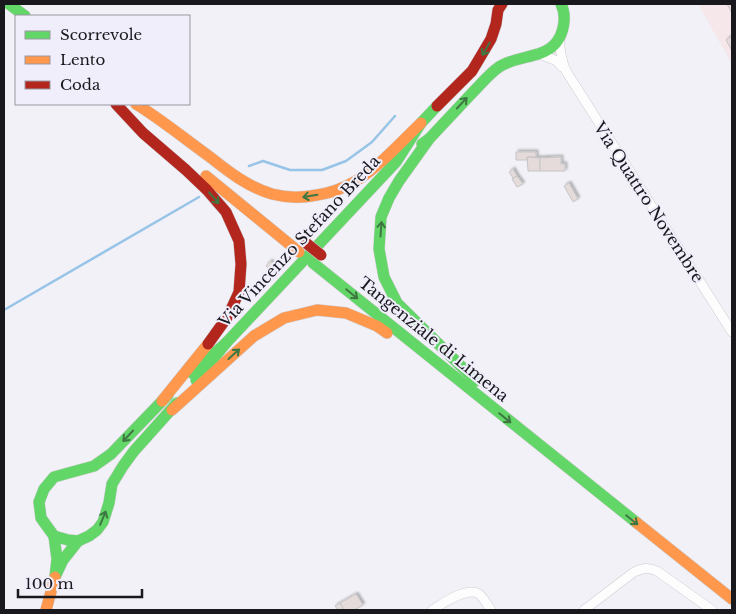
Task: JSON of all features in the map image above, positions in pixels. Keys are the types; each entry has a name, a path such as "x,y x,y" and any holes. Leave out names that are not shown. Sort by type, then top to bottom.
{"main road":[{"path":"10,4 24,15"},
{"name":"Via Vincenzo Stefano Breda","path":"46,610 62,560 78,541 90,536 103,522 112,484 122,466 172,410 226,343 396,162 421,123 472,71 491,39 498,10 502,4"},
{"path":"559,38 564,18 563,6 561,4"},
{"path":"564,18 572,4"},
{"path":"4,13 15,22"},
{"name":"Via Vincenzo Stefano Breda","path":"396,162 429,139 486,78 500,66 515,59 545,51 555,45 559,38"},
{"path":"117,105 143,133 207,190 226,212 239,242 241,264 238,292 228,316 162,401"},
{"name":"Tangenziale di Limena","path":"117,105 301,244 486,402 732,599"},
{"path":"136,105 276,219"},
{"path":"137,105 154,115 248,184 282,196 301,198 329,193 358,180 421,123"},
{"path":"429,139 399,181 389,198 382,217 379,249 384,276 397,303 476,382"},
{"name":"Tangenziale di Limena","path":"318,259 732,585"},
{"path":"172,410 254,336 284,318 317,310 346,313 377,326 446,378 486,402"},
{"name":"Via Vincenzo Stefano Breda","path":"55,577 57,559 54,536 41,518 39,502 44,489 54,477 94,466 111,454 162,401 226,343"},
{"path":"54,536 78,541"}],"street":[{"name":"Via Quattro Novembre","path":"559,38 560,56 566,72"},
{"name":"Via Quattro Novembre","path":"537,53 557,61 566,72 732,332"},
{"path":"584,610 642,568 657,570 712,610"},
{"path":"432,610 464,593 472,592 478,594 491,610"}],"shaded area":[{"path":"698,4 732,4 732,64"}],"building":[{"path":"727,4 732,4 732,13"},
{"path":"732,36 732,51 726,40"},
{"path":"516,152 536,152 536,157 527,157 527,160 516,160"},
{"path":"527,157 540,158 540,171 528,171"},
{"path":"561,157 561,164 565,164 565,171 540,171 540,158"},
{"path":"513,169 517,176 513,178 509,172"},
{"path":"517,176 523,184 517,187 512,179"},
{"path":"569,183 578,199 573,202 564,186"},
{"path":"270,261 276,266 271,271 266,266"},
{"path":"356,594 363,605 354,610 344,610 340,603"},
{"path":"340,603 344,610 338,610 335,606"}],"waterway":[{"path":"249,166 263,161 290,170 322,170 346,161 372,142 395,116"},
{"path":"4,310 199,197"}],"traffic: fast":[{"path":"9,4 24,15"},
{"path":"422,144 495,70 506,63 550,49 555,44 561,35 564,25 564,14 561,4"},
{"path":"192,373 226,343 396,162 421,123 437,106"},
{"path":"429,139 399,181 381,217 379,249 384,277 397,303 476,381"},
{"path":"313,263 637,523"},
{"path":"196,380 226,343"},
{"path":"168,395 111,454 94,466 54,477 44,489 39,502 41,518 54,536 78,541 97,530 103,522 112,484 123,466 177,403"},
{"path":"54,536 57,559 55,577 63,560 78,541"}],"traffic: slow":[{"path":"137,105 239,178 263,191 289,197 306,197 327,193 356,181 382,161 421,123"},
{"path":"206,176 299,252"},
{"path":"172,410 254,336 284,318 317,310 346,313 377,326 387,333"},
{"path":"162,401 208,344"},
{"path":"637,523 732,599"},
{"path":"46,610 55,577"}],"traffic: jam":[{"path":"437,106 472,71 491,39 498,10 502,4"},
{"path":"117,105 143,133 207,190 226,212 239,241 241,264 239,292 228,316 208,344"},
{"path":"306,243 321,255"}]}
